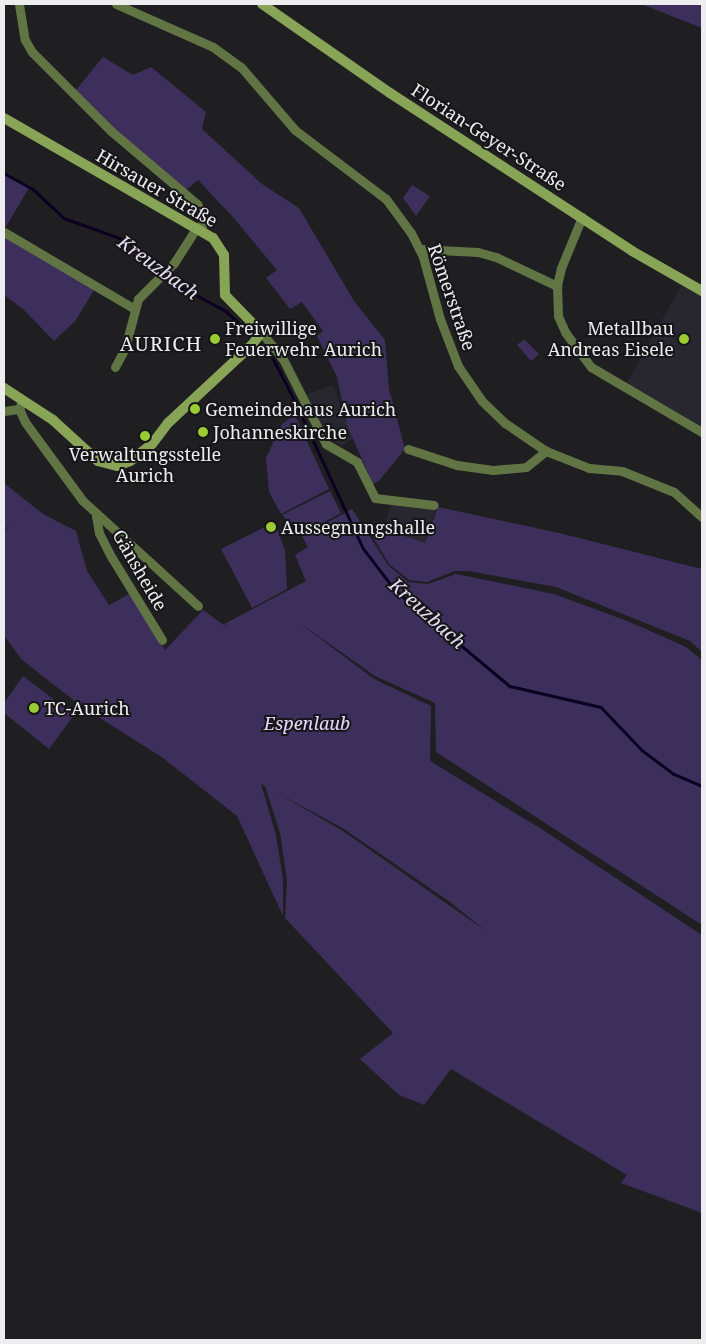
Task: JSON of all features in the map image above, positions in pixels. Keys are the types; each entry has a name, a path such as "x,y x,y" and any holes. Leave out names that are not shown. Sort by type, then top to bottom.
{"main road":[{"name":"Florian-Geyer-Straße","path":"262,4 390,93 582,217 702,291"},
{"name":"Hirsauer Straße","path":"4,118 199,228 216,240 223,251 225,295 258,337"},
{"path":"4,388 21,404 53,420 98,461 108,465 130,461 152,444 168,423 258,337"}],"street":[{"path":"19,4 25,40 32,52 111,131 197,204 204,216 199,228 167,270 133,308 127,343 115,367"},
{"name":"Römerstraße","path":"116,4 213,48 240,67 295,130 386,199 420,249 440,319 458,366 482,401 505,423 546,451 589,468 638,476 681,496 702,517"},
{"path":"582,217 560,268 557,286 558,316 564,332 591,367 702,432"},
{"path":"4,232 133,308"},
{"path":"420,249 478,252 496,257 557,286"},
{"path":"258,337 283,359 326,444 357,462 375,498 434,505"},
{"path":"4,411 21,404 24,422 55,465 96,516 198,606"},
{"path":"408,449 457,465 493,470 526,467 546,451"},
{"name":"Gänsheide","path":"96,516 100,533 112,558 162,640"}],"shaded area":[{"path":"682,284 702,296 702,432 624,388"},
{"path":"333,385 353,439 342,446 327,437 305,395"},
{"path":"391,502 437,507 425,543 384,529"}],"green space":[{"path":"641,4 702,4 702,28"},
{"path":"103,57 133,75 151,67 206,112 202,129 262,184 299,208 354,301 385,340 389,389 405,449 379,481 373,484 347,425 337,377 317,336 323,331 302,302 290,309 266,278 277,270 232,216 198,180 186,190 128,142 75,91"},
{"path":"4,174 29,188 4,230"},
{"path":"412,185 430,196 416,216 403,198"},
{"path":"4,233 94,290 76,320 54,341 23,309 4,295"},
{"path":"524,339 539,354 531,361 517,345"},
{"path":"295,415 329,489 281,514 269,492 266,458 282,424"},
{"name":"Espenlaub","path":"4,483 43,514 76,531 87,571 109,605 131,593 165,650 203,610 228,628 224,624 306,581 295,555 308,547 302,536 352,509 388,565 408,582 428,584 456,574 554,594 630,622 686,647 702,660 702,925 436,752 435,703 375,676 297,621 374,679 431,706 430,761 543,830 702,935 702,1213 621,1183 627,1175 451,1069 424,1105 399,1095 360,1059 393,1033 285,918 287,880 280,833 265,786 261,784 276,835 283,879 283,916 237,816 163,758 81,706 21,659 4,635 4,535 10,519 4,533","holes":["274,791 344,829 450,902 486,931 343,831"]},
{"path":"330,491 341,513 301,535 282,515"},
{"path":"438,507 559,533 702,569 702,652 690,641 556,587 469,571 455,571 427,582 409,580 389,564 373,537 384,529 425,543"},
{"path":"275,522 285,551 287,589 252,608 221,549"},
{"name":"TC-Aurich","path":"23,676 74,715 49,749 4,713 4,703"}],"waterway":[{"name":"Kreuzbach","path":"4,173 33,189 64,218 120,238 132,245 170,281 226,311 253,337"},
{"name":"Kreuzbach","path":"258,343 273,358 293,397 363,548 395,590 510,686 601,707 642,750 674,774 702,786"}],"place":[{"name":"Freiwillige Feuerwehr Aurich","path":"215,339"},
{"name":"Metallbau Andreas Eisele","path":"684,339"},
{"name":"Gemeindehaus Aurich","path":"195,409"},
{"name":"Johanneskirche","path":"203,432"},
{"name":"Verwaltungsstelle Aurich","path":"145,436"},
{"name":"Aussegnungshalle","path":"271,527"},
{"name":"TC-Aurich","path":"34,708"}],"district":[{"name":"AURICH","path":"161,343"}]}
